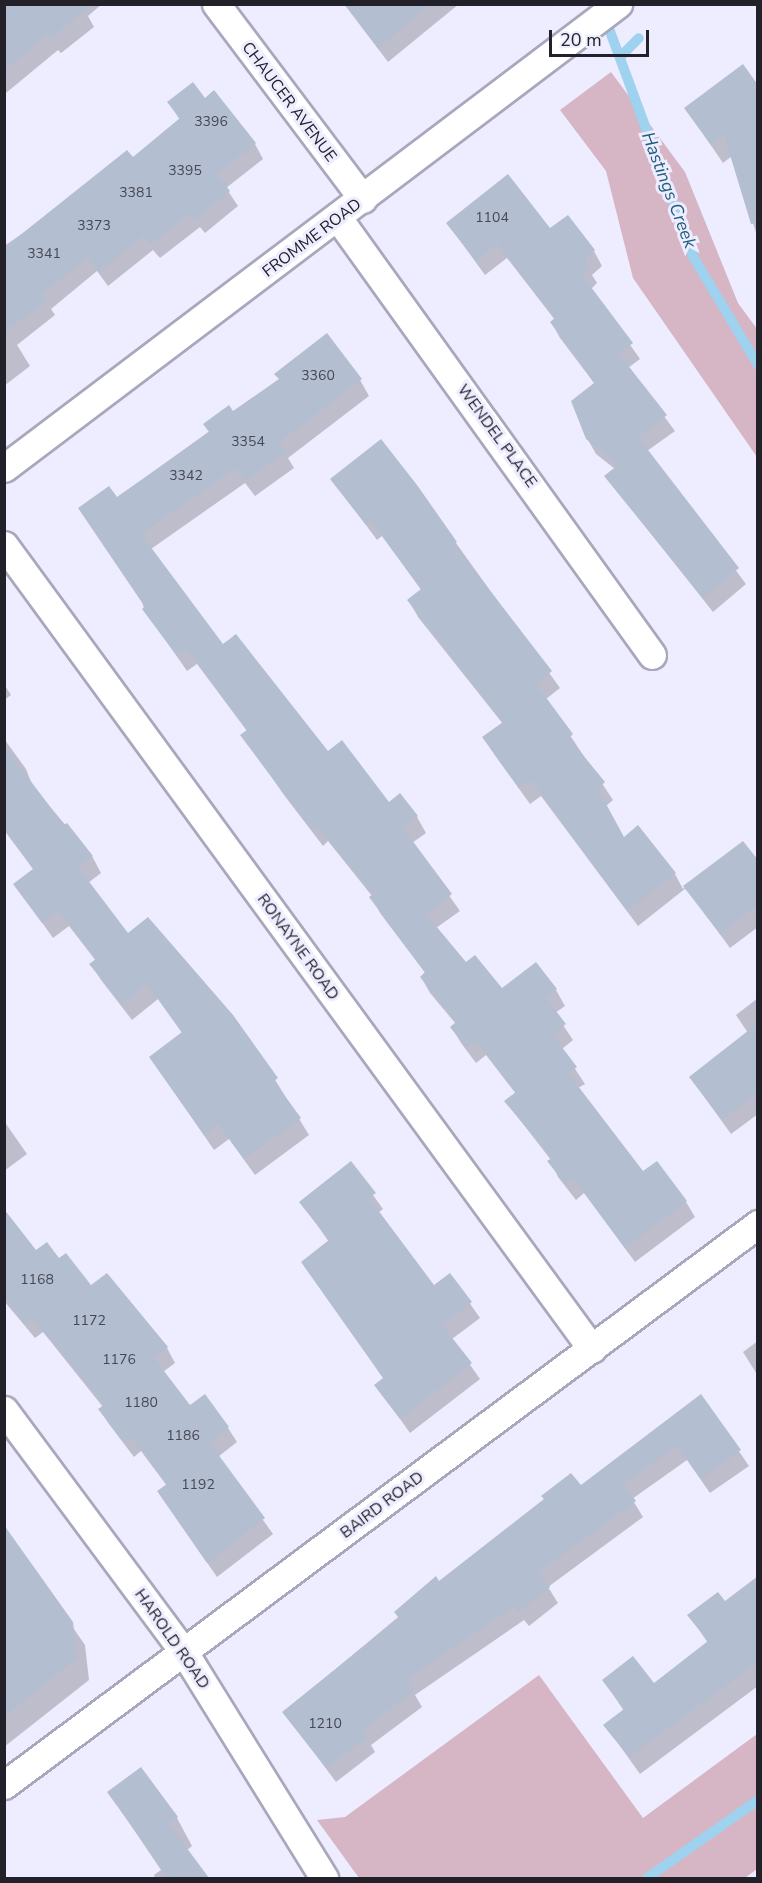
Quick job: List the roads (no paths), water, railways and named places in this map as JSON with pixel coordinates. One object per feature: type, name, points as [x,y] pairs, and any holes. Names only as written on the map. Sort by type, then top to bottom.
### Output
[{"type":"street","name":"CHAUCER AVENUE","points":[[216,4],[363,200]]},
{"type":"street","name":"FROMME ROAD","points":[[4,468],[363,200],[618,4]]},
{"type":"street","name":"WENDEL PLACE","points":[[338,218],[652,656]]},
{"type":"street","name":"RONAYNE ROAD","points":[[4,545],[592,1349]]},
{"type":"street","name":"BAIRD ROAD","points":[[4,1785],[758,1224]]},
{"type":"street","name":"HAROLD ROAD","points":[[4,1410],[184,1653],[324,1878]]},
{"type":"waterway","name":"Hastings Creek","points":[[604,15],[694,258],[758,365]]},
{"type":"waterway","points":[[621,56],[639,38]]},
{"type":"waterway","name":"Hastings Creek","points":[[647,1878],[758,1800]]}]
